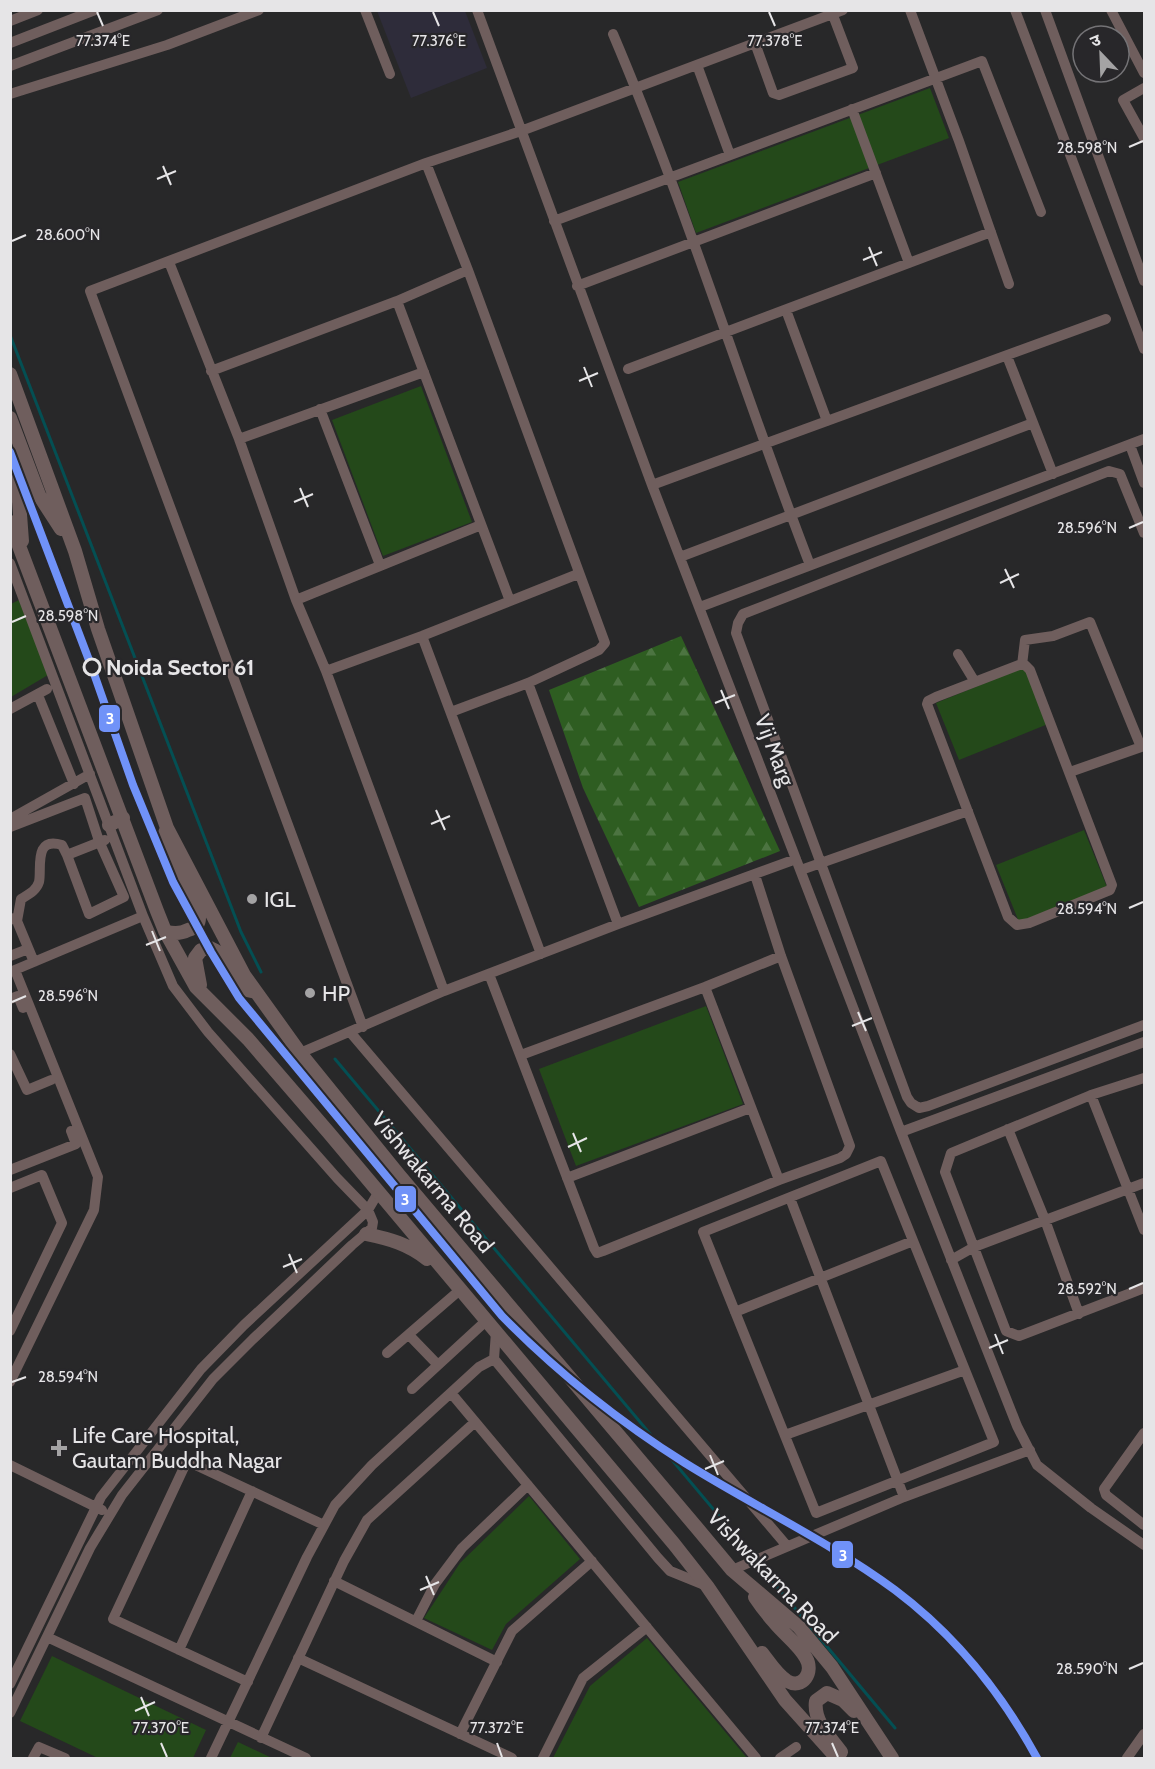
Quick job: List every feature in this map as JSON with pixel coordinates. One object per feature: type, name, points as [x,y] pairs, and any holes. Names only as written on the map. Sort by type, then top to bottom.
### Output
[{"type":"main road","points":[[10,374],[75,551]]},
{"type":"main road","points":[[10,418],[39,495],[75,551]]},
{"type":"main road","points":[[10,479],[19,501],[24,555]]},
{"type":"main road","points":[[10,522],[165,931],[199,989],[248,1039],[487,1320],[707,1586],[785,1700],[837,1758]]},
{"type":"main road","name":"Vishwakarma Road","points":[[75,551],[102,640],[168,828],[244,975],[300,1053],[398,1174],[732,1570],[799,1627],[832,1666],[892,1758]]},
{"type":"main road","points":[[112,831],[123,818]]},
{"type":"main road","points":[[165,931],[171,933],[186,931],[196,926],[199,921],[197,908],[163,847],[162,841],[168,828]]},
{"type":"main road","points":[[199,989],[200,979],[195,958],[201,950],[206,948],[216,951],[242,989],[256,992]]},
{"type":"main road","points":[[366,1234],[412,1247],[450,1277]]},
{"type":"main road","points":[[739,1634],[762,1654],[785,1680],[794,1684],[801,1683],[808,1676],[807,1660],[775,1624],[743,1580]]},
{"type":"main road","points":[[846,1758],[818,1720],[814,1710],[816,1701],[827,1693],[835,1695],[867,1722]]},
{"type":"street","points":[[14,17],[38,10]]},
{"type":"street","points":[[10,43],[95,10]]},
{"type":"street","points":[[10,66],[158,10]]},
{"type":"street","points":[[10,94],[166,45],[259,10]]},
{"type":"street","points":[[378,10],[366,13],[390,74]]},
{"type":"street","name":"Vij Marg","points":[[477,10],[652,485],[901,1132],[1017,1426],[1037,1465],[1091,1508],[1144,1545]]},
{"type":"street","points":[[910,10],[1009,284]]},
{"type":"street","points":[[1015,10],[1144,349]]},
{"type":"street","points":[[1045,10],[1144,281]]},
{"type":"street","points":[[1112,10],[1144,73]]},
{"type":"street","points":[[363,1027],[90,291],[426,163],[521,131],[836,12],[853,68],[779,95],[773,93],[755,43]]},
{"type":"street","points":[[613,34],[636,88],[694,243],[810,566]]},
{"type":"street","points":[[554,221],[982,61],[1041,212]]},
{"type":"street","points":[[697,65],[730,155]]},
{"type":"street","points":[[1144,88],[1123,100],[1144,138]]},
{"type":"street","points":[[852,109],[909,263]]},
{"type":"street","points":[[426,163],[468,270],[605,643],[599,650],[528,683],[451,712]]},
{"type":"street","points":[[577,286],[876,173]]},
{"type":"street","points":[[628,369],[991,232]]},
{"type":"street","points":[[169,262],[238,439],[296,600],[326,671],[444,991]]},
{"type":"street","points":[[211,371],[397,301],[468,270]]},
{"type":"street","points":[[397,301],[510,602]]},
{"type":"street","points":[[786,310],[827,421]]},
{"type":"street","points":[[652,485],[1106,320]]},
{"type":"street","points":[[1007,356],[1053,474]]},
{"type":"street","points":[[238,439],[424,372]]},
{"type":"street","points":[[320,409],[380,566]]},
{"type":"street","points":[[680,557],[1033,423]]},
{"type":"street","points":[[700,607],[1144,439]]},
{"type":"street","points":[[1130,445],[1144,483]]},
{"type":"street","points":[[1144,534],[1120,474],[1109,471],[743,614],[736,633],[911,1103],[919,1108],[1144,1025]]},
{"type":"street","points":[[296,600],[481,525]]},
{"type":"street","points":[[10,563],[14,582],[143,916],[173,986],[216,1040],[368,1210],[373,1222],[372,1228],[366,1234],[269,1323],[213,1379],[122,1495],[90,1548],[10,1713]]},
{"type":"street","points":[[326,671],[423,636],[579,574]]},
{"type":"street","points":[[14,582],[32,576]]},
{"type":"street","points":[[1022,665],[1025,640],[1053,636],[1090,622],[1143,746],[1070,772]]},
{"type":"street","points":[[423,636],[541,954]]},
{"type":"street","points":[[958,654],[975,682]]},
{"type":"street","points":[[1022,665],[1030,670],[1112,885],[1106,892],[1029,923],[1017,925],[1008,917],[927,704],[936,697],[1022,665]]},
{"type":"street","points":[[528,683],[618,924]]},
{"type":"street","points":[[10,709],[42,692],[74,783]]},
{"type":"street","points":[[10,819],[90,774]]},
{"type":"street","points":[[10,827],[85,798],[99,842],[124,897],[88,914],[62,845],[56,843],[45,848],[40,856],[40,880],[35,890],[21,899],[14,919],[34,962]]},
{"type":"street","points":[[801,870],[968,811]]},
{"type":"street","points":[[67,855],[99,842],[112,831]]},
{"type":"street","points":[[300,1053],[444,991],[796,859]]},
{"type":"street","points":[[489,974],[597,1253],[840,1158],[846,1154],[850,1146],[755,875]]},
{"type":"street","points":[[10,894],[21,899]]},
{"type":"street","points":[[10,1382],[94,1210],[98,1177],[13,971],[143,916]]},
{"type":"street","points":[[10,956],[28,949]]},
{"type":"street","points":[[521,1055],[782,956]]},
{"type":"street","points":[[705,987],[779,1180]]},
{"type":"street","points":[[10,999],[18,996],[76,1144],[10,1170]]},
{"type":"street","points":[[350,1032],[787,1546]]},
{"type":"street","points":[[901,1132],[1144,1042]]},
{"type":"street","points":[[10,1054],[27,1090],[51,1080]]},
{"type":"street","points":[[1144,1078],[1091,1095],[951,1153],[945,1172],[1006,1331],[1018,1336],[1144,1288]]},
{"type":"street","points":[[1091,1095],[1144,1230]]},
{"type":"street","points":[[567,1178],[750,1108]]},
{"type":"street","points":[[1008,1129],[1045,1220],[1079,1314]]},
{"type":"street","points":[[881,1161],[914,1241],[994,1442],[816,1513],[703,1232],[881,1161]]},
{"type":"street","points":[[10,1188],[42,1175],[62,1223],[10,1331]]},
{"type":"street","points":[[951,1260],[974,1247],[1144,1183]]},
{"type":"street","points":[[10,1684],[101,1497],[201,1369],[244,1325],[368,1210],[378,1193]]},
{"type":"street","points":[[790,1198],[904,1497]]},
{"type":"street","points":[[735,1312],[914,1241]]},
{"type":"street","points":[[387,1353],[461,1289]]},
{"type":"street","points":[[412,1389],[487,1320]]},
{"type":"street","points":[[496,1332],[494,1359],[658,1558],[670,1571],[707,1586]]},
{"type":"street","points":[[409,1335],[438,1365]]},
{"type":"street","points":[[211,1758],[335,1505],[372,1465],[450,1393],[479,1367],[494,1359]]},
{"type":"street","points":[[784,1435],[965,1370]]},
{"type":"street","points":[[450,1393],[756,1758]]},
{"type":"street","points":[[261,1738],[334,1581],[367,1520],[475,1422]]},
{"type":"street","points":[[1144,1433],[1104,1489],[1106,1495],[1144,1525]]},
{"type":"street","points":[[732,1570],[904,1497],[1030,1450]]},
{"type":"street","points":[[248,1682],[113,1619],[187,1461],[324,1525]]},
{"type":"street","points":[[10,1465],[110,1514]]},
{"type":"street","points":[[416,1622],[435,1584],[462,1548],[528,1485]]},
{"type":"street","points":[[179,1650],[252,1491]]},
{"type":"street","points":[[460,1734],[512,1631],[591,1561]]},
{"type":"street","points":[[334,1581],[497,1662]]},
{"type":"street","points":[[543,1758],[584,1678],[647,1627]]},
{"type":"street","points":[[47,1637],[306,1758]]},
{"type":"street","points":[[298,1658],[512,1758]]},
{"type":"street","points":[[1127,1758],[1144,1734]]},
{"type":"street","points":[[33,1758],[39,1747],[65,1758]]},
{"type":"street","points":[[780,1758],[796,1747]]},
{"type":"shaded area","points":[[377,11],[465,11],[487,68],[411,98]]},
{"type":"green space","points":[[930,88],[949,138],[696,233],[678,182]]},
{"type":"green space","points":[[421,386],[472,522],[383,556],[332,420]]},
{"type":"green space","points":[[19,600],[48,675],[11,697],[11,604]]},
{"type":"green space","points":[[681,636],[780,851],[639,907],[583,788],[549,690]]},
{"type":"green space","points":[[1025,667],[1048,724],[959,760],[936,703]]},
{"type":"green space","points":[[1084,830],[1107,887],[1019,922],[996,865]]},
{"type":"green space","points":[[706,1006],[743,1104],[576,1166],[539,1069]]},
{"type":"green space","points":[[529,1496],[580,1559],[506,1624],[492,1650],[424,1618],[460,1563]]},
{"type":"green space","points":[[647,1638],[747,1758],[553,1758],[590,1686]]},
{"type":"green space","points":[[52,1656],[206,1730],[193,1758],[98,1758],[20,1721]]},
{"type":"green space","points":[[238,1742],[272,1758],[230,1758]]},
{"type":"waterway","points":[[10,335],[241,932],[261,972]]},
{"type":"waterway","points":[[335,1059],[746,1548]]},
{"type":"waterway","points":[[763,1570],[895,1728]]},
{"type":"transit line","name":"3","points":[[10,452],[92,668],[133,785],[173,882],[239,998],[502,1316],[523,1337],[589,1395],[660,1447],[844,1556],[917,1607],[975,1666],[1008,1710],[1037,1758]]},
{"type":"place","name":"Noida Sector 61","points":[[92,667]]},
{"type":"place","name":"IGL","points":[[252,899]]},
{"type":"place","name":"HP","points":[[310,993]]},
{"type":"place","name":"Life Care Hospital, Gautam Buddha Nagar","points":[[59,1448]]}]
